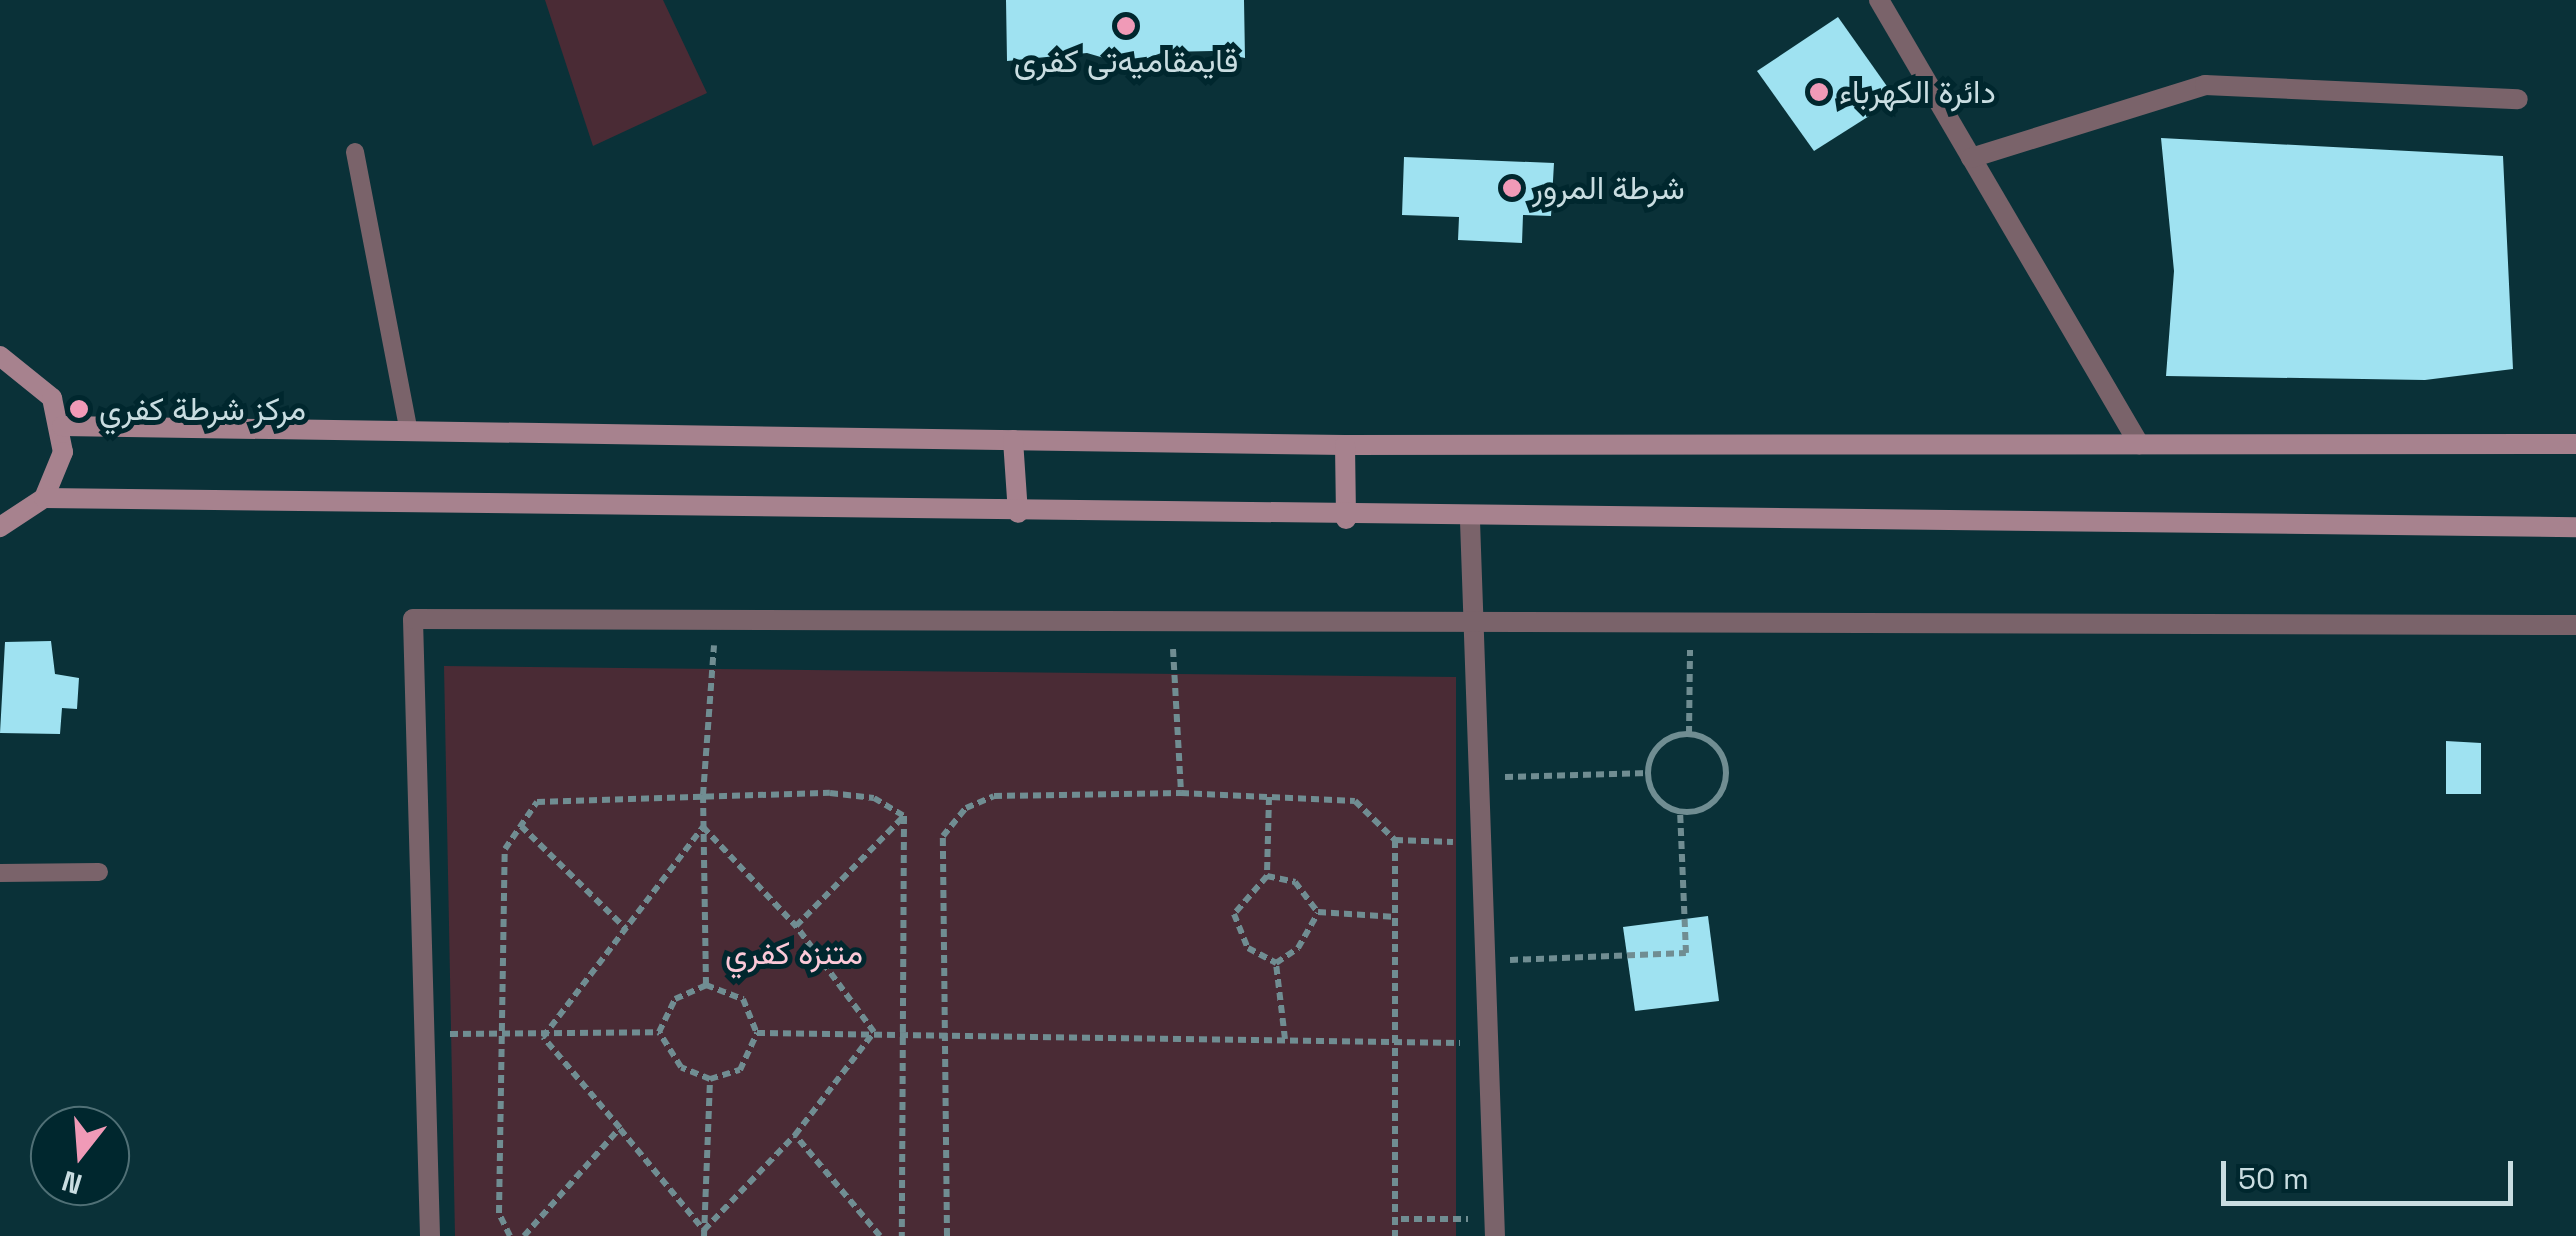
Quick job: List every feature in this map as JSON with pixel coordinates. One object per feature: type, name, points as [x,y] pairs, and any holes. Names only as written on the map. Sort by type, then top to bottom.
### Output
[{"type":"main road","points":[[0,356],[32,373],[62,426],[57,476],[44,498],[0,528]]},
{"type":"main road","points":[[62,426],[1345,445],[2576,444]]},
{"type":"main road","points":[[1013,440],[1018,513]]},
{"type":"main road","points":[[1345,445],[1346,519]]},
{"type":"main road","points":[[44,498],[1470,521],[2576,527]]},
{"type":"street","points":[[1879,0],[2139,444]]},
{"type":"street","points":[[1971,158],[2205,85],[2518,99]]},
{"type":"street","points":[[1470,521],[1487,843],[1487,1044],[1494,1227]]},
{"type":"street","points":[[430,1236],[413,620],[2576,626]]},
{"type":"lane","points":[[355,152],[409,432]]},
{"type":"lane","points":[[0,873],[99,872]]},
{"type":"path","points":[[706,985],[703,795],[716,621]]},
{"type":"path","points":[[1171,622],[1181,793]]},
{"type":"path","points":[[1688,734],[1690,624]]},
{"type":"path","points":[[1688,734],[1716,747],[1726,772],[1710,804],[1680,810],[1654,793],[1649,773],[1659,746],[1688,734]]},
{"type":"path","points":[[1484,778],[1649,773]]},
{"type":"path","points":[[947,1236],[943,836],[966,808],[994,796],[1181,793],[1355,801],[1394,840],[1487,843]]},
{"type":"path","points":[[510,1236],[498,1213],[508,1035],[505,849],[537,802],[703,795],[860,796],[904,816]]},
{"type":"path","points":[[1269,797],[1266,876],[1234,914],[1248,948],[1276,962]]},
{"type":"path","points":[[1487,961],[1686,952],[1680,810]]},
{"type":"path","points":[[796,926],[904,816]]},
{"type":"path","points":[[902,1236],[908,1031],[904,816]]},
{"type":"path","points":[[521,826],[626,929]]},
{"type":"path","points":[[703,826],[796,926],[874,1032]]},
{"type":"path","points":[[543,1037],[703,826]]},
{"type":"path","points":[[1394,840],[1401,1218],[1394,1236]]},
{"type":"path","points":[[1266,876],[1295,882],[1318,912],[1396,917]]},
{"type":"path","points":[[1276,962],[1298,948],[1318,912]]},
{"type":"path","points":[[1276,962],[1285,1039]]},
{"type":"path","points":[[706,985],[743,999],[757,1033],[740,1070],[710,1079],[681,1066],[659,1032],[674,999],[706,985]]},
{"type":"path","points":[[757,1033],[942,1031],[1487,1044]]},
{"type":"path","points":[[424,1034],[543,1037],[659,1032]]},
{"type":"path","points":[[704,1233],[795,1135],[874,1032]]},
{"type":"path","points":[[543,1037],[704,1233]]},
{"type":"path","points":[[704,1233],[710,1079]]},
{"type":"path","points":[[524,1236],[620,1128]]},
{"type":"path","points":[[795,1135],[880,1236]]},
{"type":"path","points":[[1401,1218],[1494,1227]]},
{"type":"green space","points":[[545,0],[663,0],[707,93],[593,146]]},
{"type":"green space","name":"متنزه كفري","points":[[444,666],[1456,677],[1456,1236],[455,1236]]},
{"type":"building","name":"قایمقامیەتی کفری","points":[[1006,0],[1244,0],[1245,58],[1212,51],[1164,52],[1128,65],[1087,53],[1007,61]]},
{"type":"building","points":[[1838,17],[1896,99],[1814,151],[1757,71]]},
{"type":"building","points":[[2161,138],[2503,156],[2513,369],[2425,380],[2166,376],[2174,271]]},
{"type":"building","points":[[1404,157],[1554,163],[1551,216],[1523,215],[1522,243],[1458,240],[1459,217],[1402,215]]},
{"type":"building","points":[[51,641],[55,674],[79,678],[77,709],[62,708],[60,734],[0,733],[5,642]]},
{"type":"building","points":[[2446,741],[2481,743],[2481,794],[2446,794]]},
{"type":"building","points":[[1708,916],[1719,1001],[1635,1011],[1623,927]]},
{"type":"place","name":"قایمقامیەتی کفری","points":[[1126,26]]},
{"type":"place","name":"دائرة الكهرباء","points":[[1819,92]]},
{"type":"place","name":"شرطة المرور","points":[[1512,188]]},
{"type":"place","name":"مركز شرطة كفري","points":[[79,409]]}]
